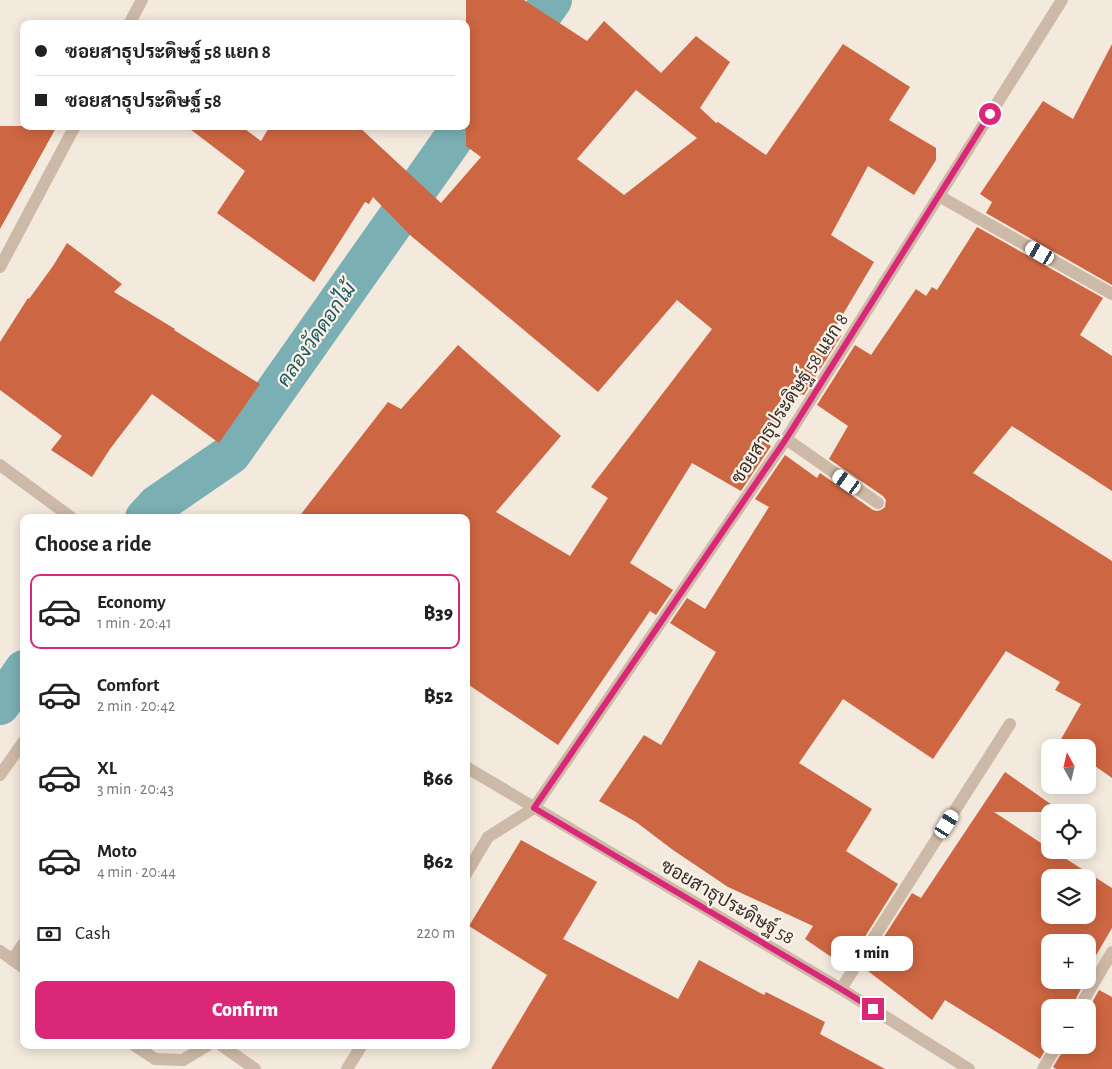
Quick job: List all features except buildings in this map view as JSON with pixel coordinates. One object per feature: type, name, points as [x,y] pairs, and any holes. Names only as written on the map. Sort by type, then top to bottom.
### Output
[{"type":"street","points":[[131,20],[142,0]]},
{"type":"street","name":"ซอยสาธุประดิษฐ์ 58 แยก 8","points":[[534,808],[786,439],[1062,0]]},
{"type":"street","points":[[0,267],[73,130]]},
{"type":"street","points":[[939,196],[1112,294]]},
{"type":"street","points":[[786,439],[878,503]]},
{"type":"street","points":[[0,465],[67,514]]},
{"type":"street","points":[[841,989],[1010,724]]},
{"type":"street","points":[[0,775],[20,748]]},
{"type":"street","name":"ซอยสาธุประดิษฐ์ 58","points":[[470,769],[841,989],[969,1069]]},
{"type":"street","points":[[470,867],[488,837],[534,808]]},
{"type":"street","points":[[12,960],[20,949]]},
{"type":"street","points":[[0,951],[20,965]]},
{"type":"street","points":[[1084,999],[1112,952]]},
{"type":"street","points":[[140,1049],[155,1059],[182,1060],[201,1049]]},
{"type":"street","points":[[227,1049],[255,1069]]},
{"type":"street","points":[[347,1069],[360,1049]]},
{"type":"street","points":[[1043,1069],[1052,1054]]},
{"type":"waterway","name":"คลองวัดดอกไม้","points":[[511,58],[552,0]]},
{"type":"waterway","name":"คลองวัดดอกไม้","points":[[149,514],[157,505],[231,454],[459,130]]},
{"type":"waterway","name":"คลองวัดดอกไม้","points":[[0,705],[20,676]]},
{"type":"route","points":[[873,1009],[534,808],[786,439],[990,114]]}]
